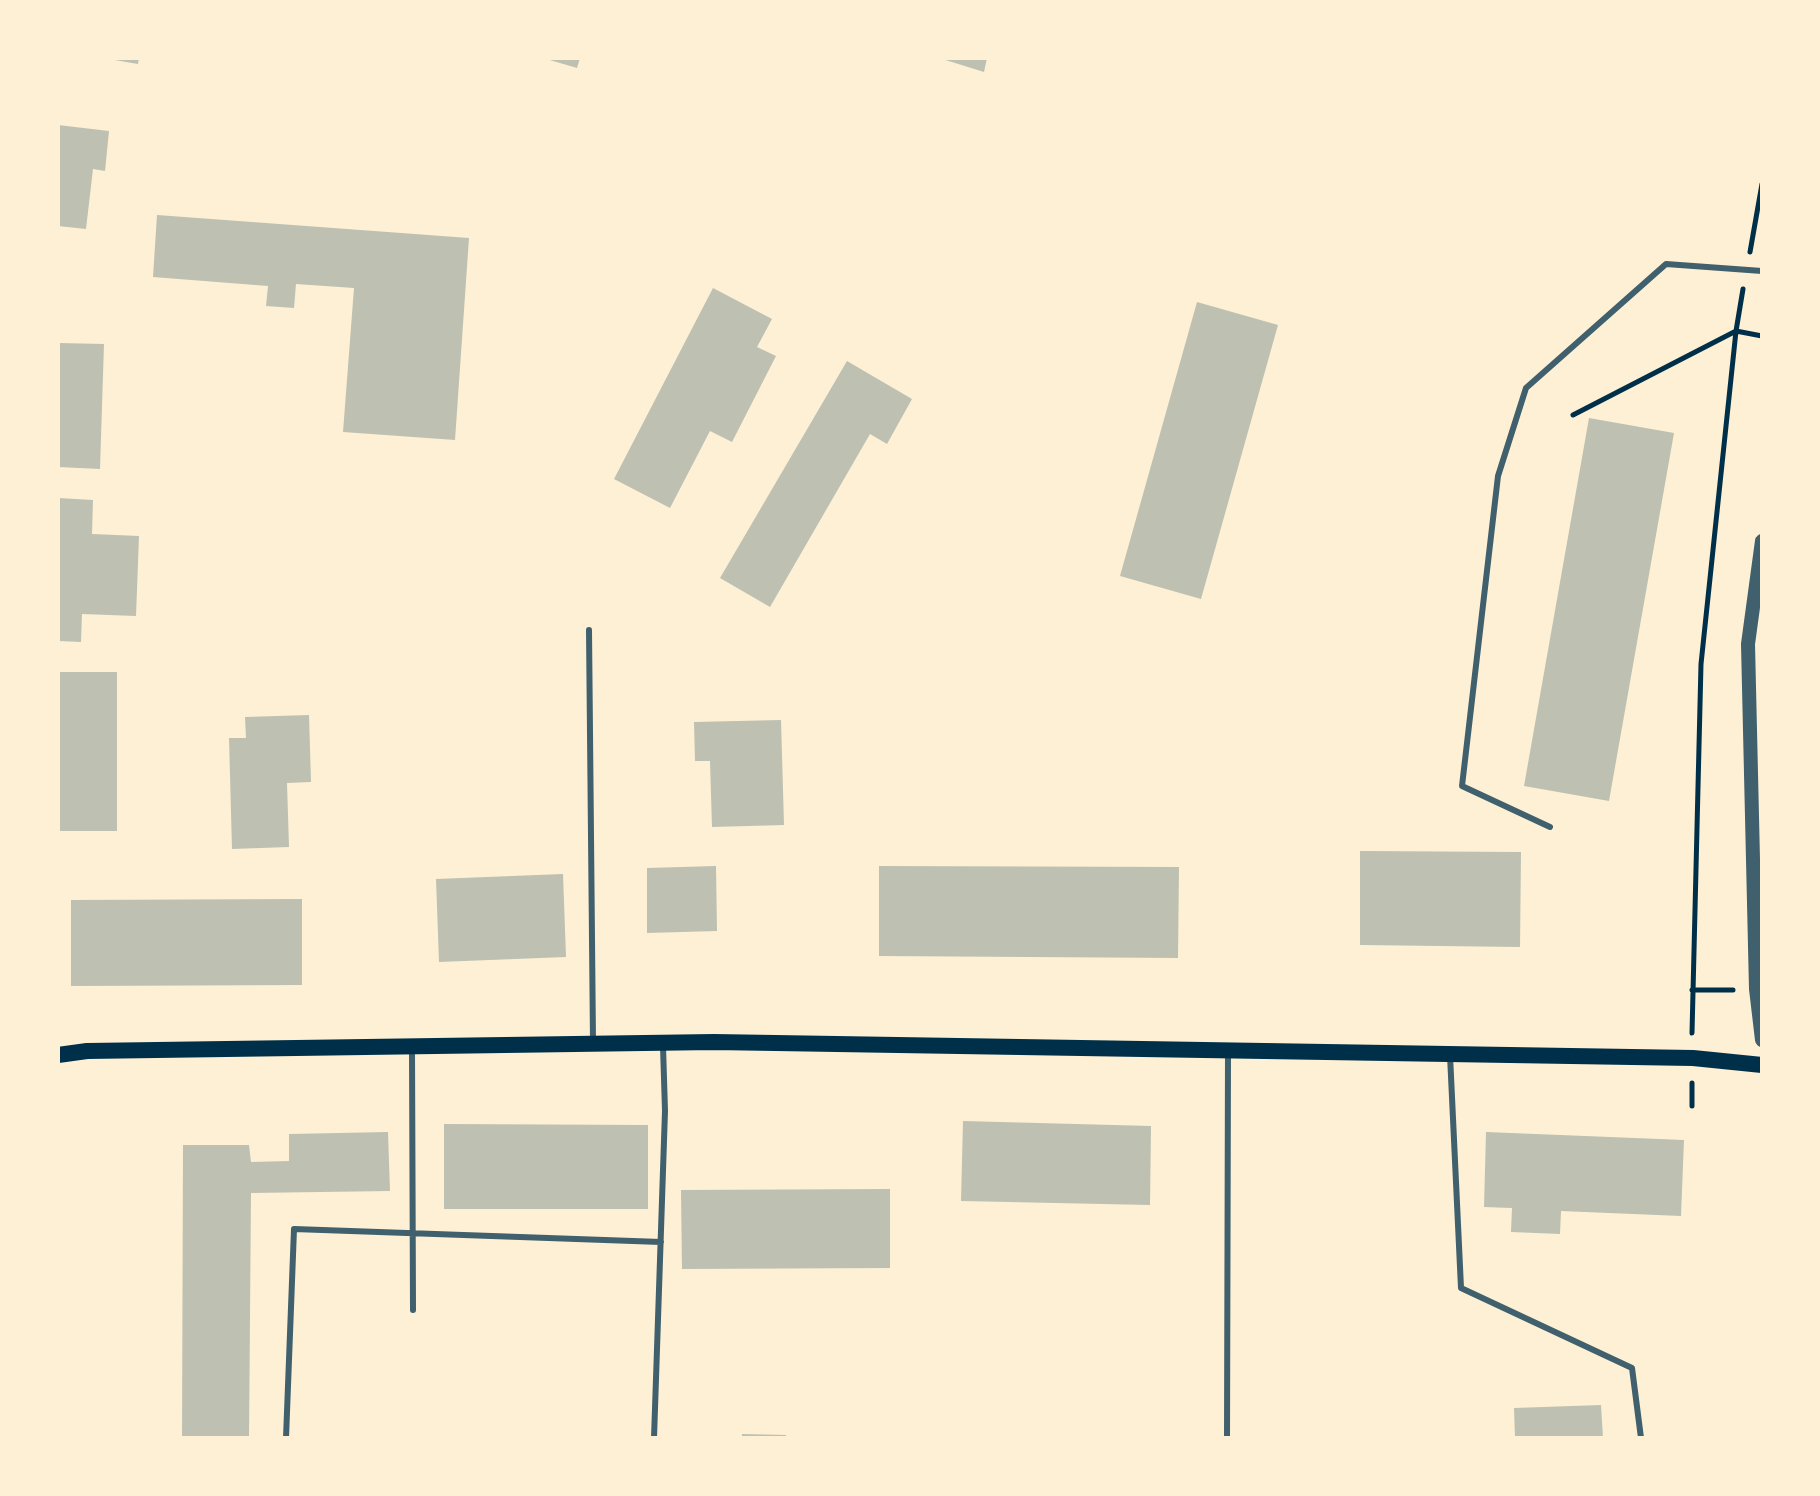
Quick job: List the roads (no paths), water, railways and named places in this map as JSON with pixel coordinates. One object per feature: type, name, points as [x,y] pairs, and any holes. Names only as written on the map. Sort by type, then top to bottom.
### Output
[{"type":"main road","points":[[58,1055],[103,1051],[663,1042],[1693,1058],[1762,1065]]},
{"type":"street","points":[[1762,541],[1748,644],[1756,989],[1762,1040]]},
{"type":"lane","points":[[1550,827],[1462,786],[1498,476],[1526,388],[1666,264],[1762,271]]},
{"type":"lane","points":[[589,630],[593,1043]]},
{"type":"lane","points":[[654,1438],[665,1111],[663,1042]]},
{"type":"lane","points":[[412,1046],[413,1310]]},
{"type":"lane","points":[[1227,1438],[1228,1052]]},
{"type":"lane","points":[[1450,1055],[1461,1288],[1632,1368],[1641,1438]]},
{"type":"lane","points":[[286,1438],[294,1229],[661,1242]]}]
